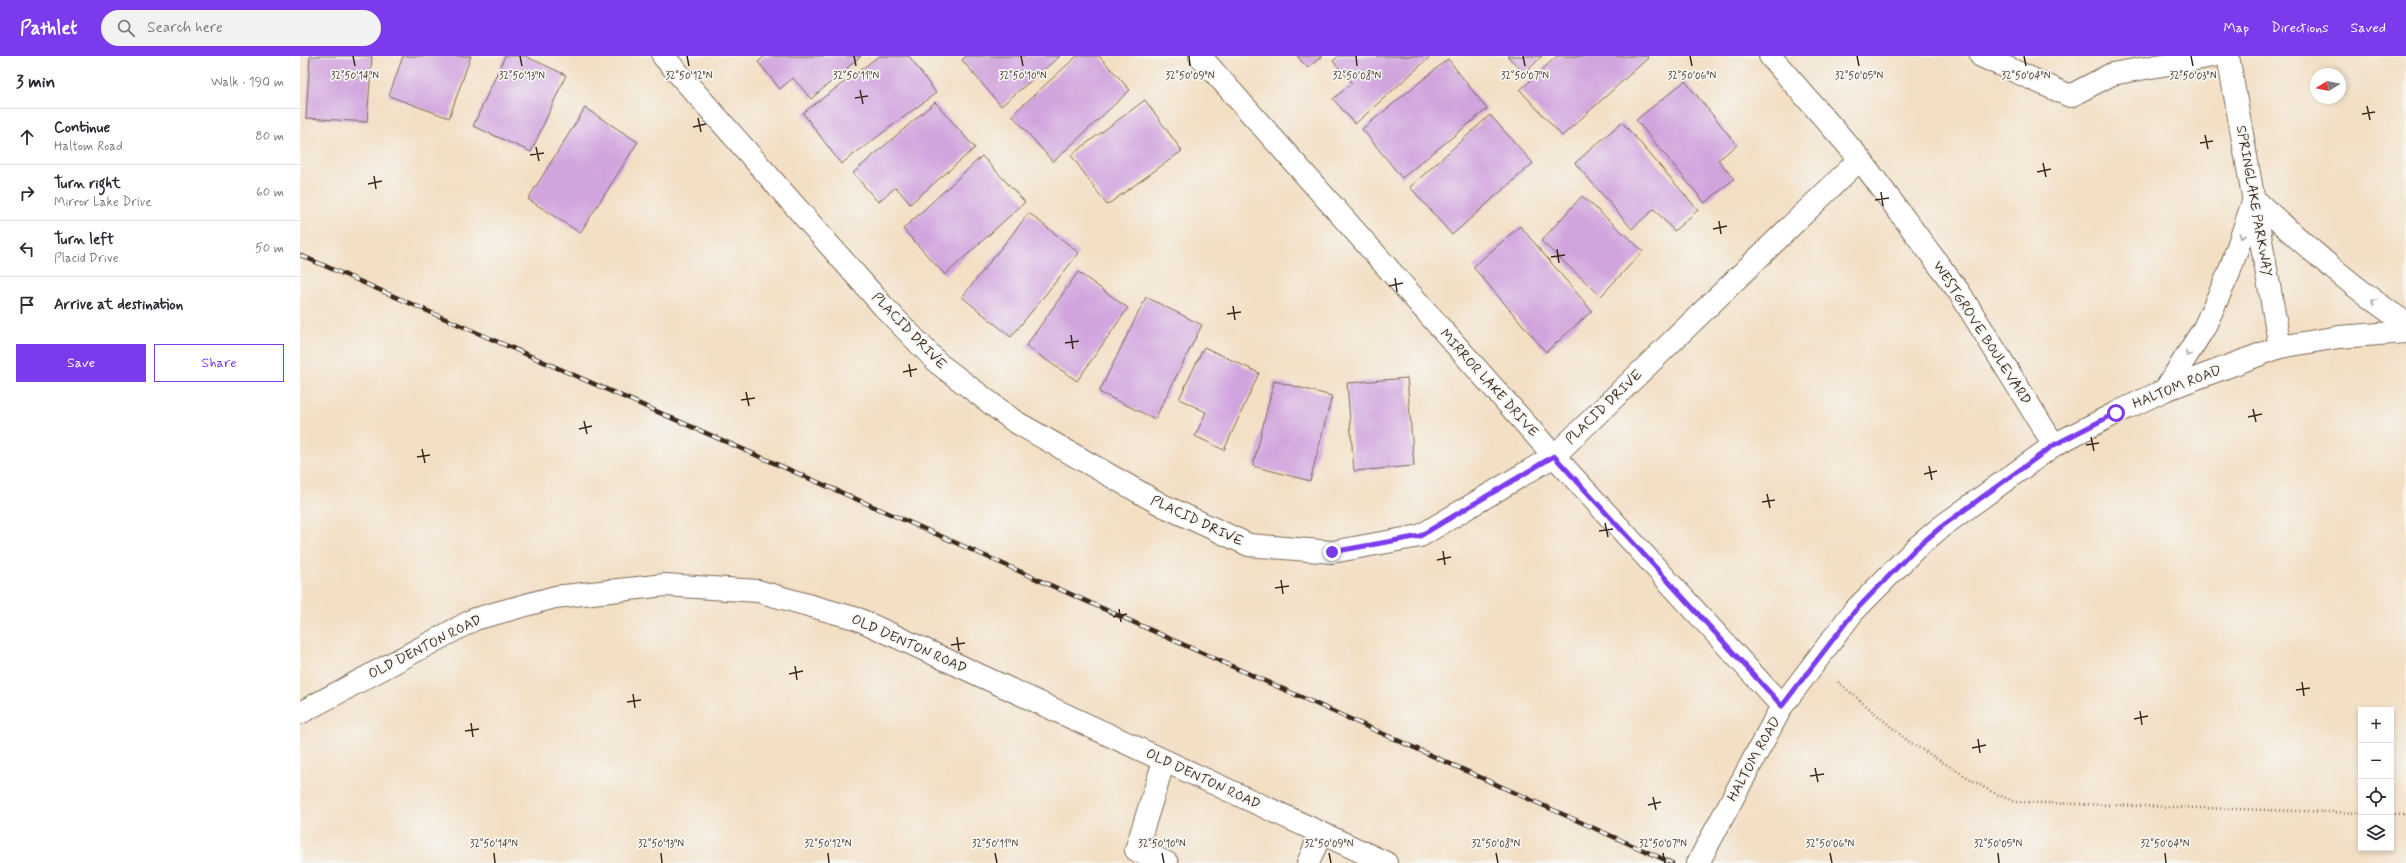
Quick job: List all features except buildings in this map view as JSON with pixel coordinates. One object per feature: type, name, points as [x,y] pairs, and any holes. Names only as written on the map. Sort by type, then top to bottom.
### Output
[{"type":"street","name":"PLACID DRIVE","points":[[663,56],[883,306],[939,364],[1014,421],[1162,506],[1249,545],[1332,552],[1420,536],[1554,456],[1860,159]]},
{"type":"street","name":"MIRROR LAKE DRIVE","points":[[1200,56],[1554,456],[1782,706]]},
{"type":"street","name":"WESTGROVE BOULEVARD","points":[[1770,56],[1860,159],[1959,292],[2054,445]]},
{"type":"street","points":[[1981,56],[2070,96],[2112,74],[2213,56]]},
{"type":"street","name":"SPRINGLAKE PARKWAY","points":[[2228,56],[2280,347]]},
{"type":"street","points":[[2165,390],[2204,328],[2229,273],[2254,199],[2328,265],[2371,300],[2406,324]]},
{"type":"street","name":"HALTOM ROAD","points":[[1698,863],[1782,706],[1854,612],[1915,549],[1941,527],[2054,445],[2165,390],[2280,347],[2339,336],[2406,332]]},
{"type":"street","name":"OLD DENTON ROAD","points":[[300,712],[475,619],[556,597],[673,586],[758,591],[858,620],[1386,863]]},
{"type":"street","points":[[1164,761],[1136,850],[1167,863]]},
{"type":"street","points":[[1308,863],[1321,833]]},
{"type":"path","points":[[1815,662],[1908,741],[1990,791],[2015,802],[2358,813]]},
{"type":"path","points":[[2394,814],[2406,814]]},
{"type":"railway","points":[[300,255],[945,538],[1672,863]]},
{"type":"route","points":[[1332,552],[1420,536],[1554,456],[1782,706],[1854,612],[1915,549],[1941,527],[2054,445],[2116,413]]}]
